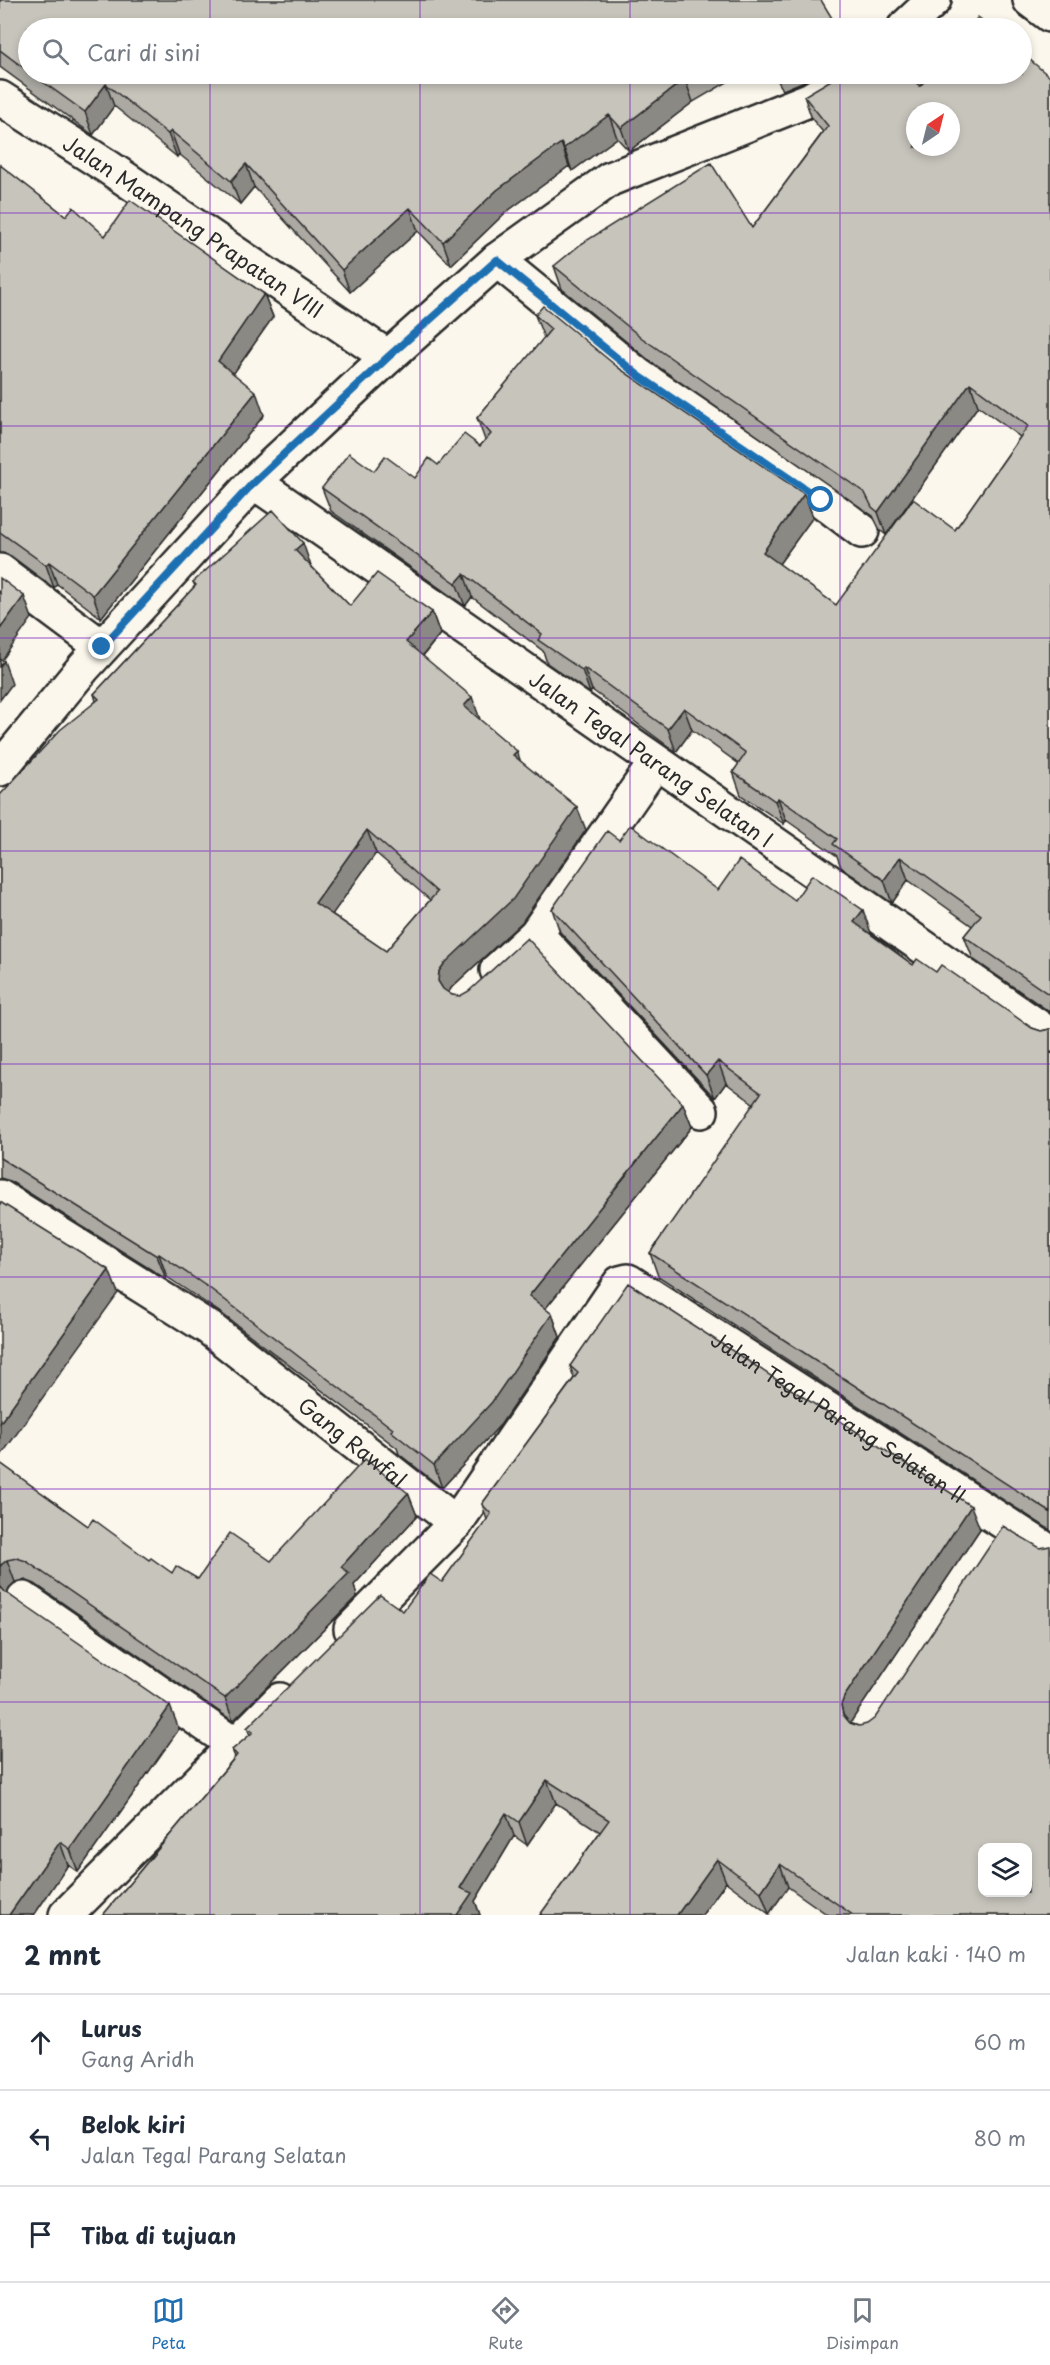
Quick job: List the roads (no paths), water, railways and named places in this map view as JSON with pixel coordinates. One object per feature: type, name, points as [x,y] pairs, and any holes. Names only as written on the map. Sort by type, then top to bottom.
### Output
[{"type":"street","points":[[915,18],[934,0]]},
{"type":"street","points":[[1030,0],[1050,15]]},
{"type":"street","points":[[0,769],[102,647],[254,482],[388,357],[497,260],[610,179],[811,99],[835,84]]},
{"type":"street","name":"Jalan Mampang Prapatan VIII","points":[[0,98],[108,167],[388,357]]},
{"type":"street","points":[[497,260],[639,376],[821,500],[861,531]]},
{"type":"street","name":"Jalan Tegal Parang Selatan I","points":[[254,482],[1050,1035]]},
{"type":"street","points":[[0,571],[102,647]]},
{"type":"street","points":[[473,992],[536,934],[656,762]]},
{"type":"street","points":[[536,934],[701,1111]]},
{"type":"street","name":"Gang Rawfal","points":[[0,1197],[209,1328],[456,1523]]},
{"type":"street","name":"Jalan Tegal Parang Selatan II","points":[[456,1523],[620,1283],[628,1281],[1050,1552]]},
{"type":"street","points":[[333,1646],[456,1523]]},
{"type":"street","points":[[986,1553],[1006,1523]]},
{"type":"street","points":[[24,1599],[235,1745]]},
{"type":"street","points":[[66,1915],[301,1679]]}]
